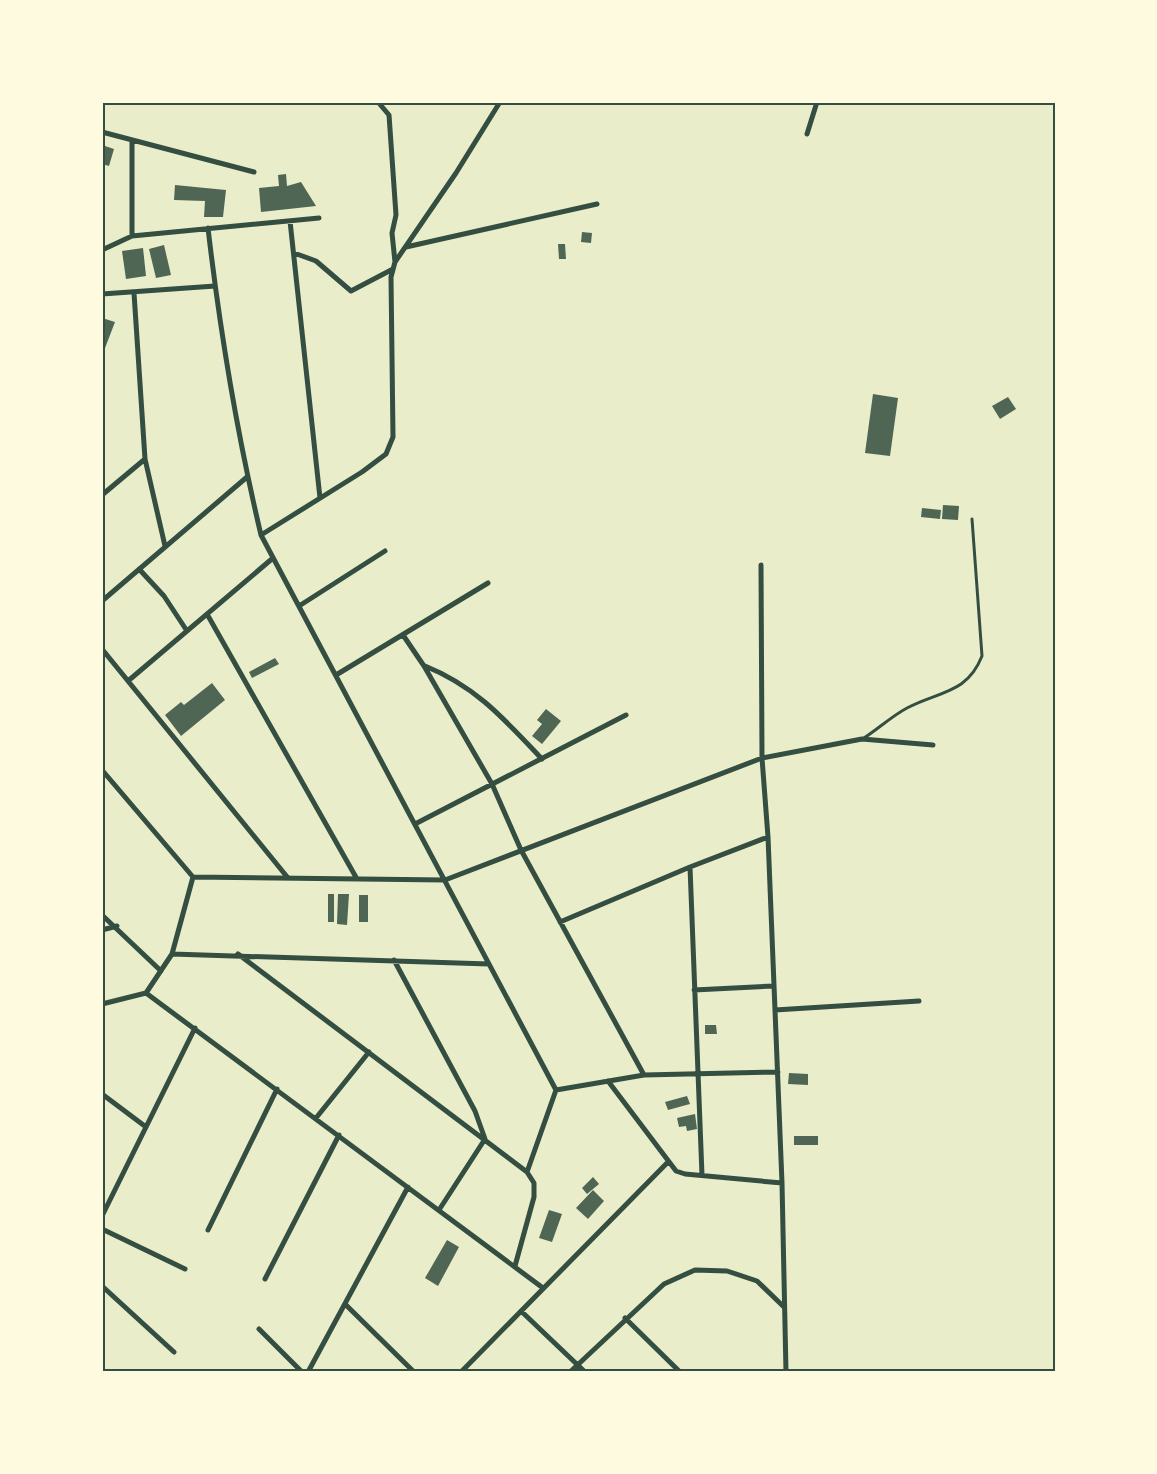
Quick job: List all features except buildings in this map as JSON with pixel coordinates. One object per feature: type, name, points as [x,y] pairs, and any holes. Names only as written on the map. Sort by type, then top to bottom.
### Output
[{"type":"street","points":[[261,535],[386,454],[393,437],[393,270],[395,262],[392,233],[395,206],[389,115],[378,102]]},
{"type":"street","points":[[395,262],[456,173],[500,102]]},
{"type":"street","points":[[807,134],[817,102]]},
{"type":"street","points":[[102,132],[254,172]]},
{"type":"street","points":[[132,140],[132,236]]},
{"type":"street","points":[[406,247],[597,204]]},
{"type":"street","points":[[102,250],[132,236],[320,218]]},
{"type":"street","points":[[290,220],[320,498]]},
{"type":"street","points":[[208,228],[215,285],[247,477],[261,535],[556,1090],[527,1172]]},
{"type":"street","points":[[294,253],[316,261],[351,291],[393,270]]},
{"type":"street","points":[[102,294],[215,285]]},
{"type":"street","points":[[134,293],[145,459],[165,546]]},
{"type":"street","points":[[102,495],[145,459]]},
{"type":"street","points":[[102,602],[247,477]]},
{"type":"street","points":[[299,606],[386,552]]},
{"type":"street","points":[[128,681],[273,558]]},
{"type":"street","points":[[761,565],[762,758],[768,837],[778,1072],[786,1372]]},
{"type":"street","points":[[139,569],[164,596],[187,631]]},
{"type":"street","points":[[336,675],[488,583]]},
{"type":"street","points":[[207,614],[357,879]]},
{"type":"street","points":[[403,635],[424,666],[492,784],[521,850],[644,1075]]},
{"type":"street","points":[[102,649],[288,878]]},
{"type":"street","points":[[424,666],[454,678],[488,702],[542,759]]},
{"type":"street","points":[[415,824],[626,715]]},
{"type":"street","points":[[102,770],[193,877],[445,880],[762,758],[862,740],[933,745]]},
{"type":"street","points":[[560,922],[768,837]]},
{"type":"street","points":[[690,867],[702,1175]]},
{"type":"street","points":[[102,1004],[146,993],[172,954],[193,877]]},
{"type":"street","points":[[102,915],[117,926],[161,971]]},
{"type":"street","points":[[102,930],[117,926]]},
{"type":"street","points":[[172,954],[238,954],[489,964]]},
{"type":"street","points":[[238,954],[527,1172],[534,1183],[534,1197],[515,1266]]},
{"type":"street","points":[[394,960],[475,1111],[485,1139]]},
{"type":"street","points":[[694,990],[774,986]]},
{"type":"street","points":[[146,993],[543,1288]]},
{"type":"street","points":[[775,1010],[919,1001]]},
{"type":"street","points":[[102,1216],[195,1028]]},
{"type":"street","points":[[316,1118],[369,1052]]},
{"type":"street","points":[[556,1090],[644,1075],[778,1072]]},
{"type":"street","points":[[608,1081],[676,1171],[782,1183]]},
{"type":"street","points":[[208,1230],[277,1089]]},
{"type":"street","points":[[102,1094],[146,1127]]},
{"type":"street","points":[[265,1279],[339,1135]]},
{"type":"street","points":[[439,1210],[485,1139]]},
{"type":"street","points":[[461,1372],[668,1162]]},
{"type":"street","points":[[308,1372],[408,1187]]},
{"type":"street","points":[[102,1229],[185,1269]]},
{"type":"street","points":[[570,1372],[625,1318],[664,1284],[695,1270],[727,1271],[757,1281],[784,1307]]},
{"type":"street","points":[[102,1286],[174,1352]]},
{"type":"street","points":[[345,1304],[414,1372]]},
{"type":"street","points":[[521,1311],[585,1372]]},
{"type":"street","points":[[625,1318],[680,1372]]},
{"type":"street","points":[[259,1329],[302,1372]]},
{"type":"lane","points":[[862,740],[907,708],[962,686],[976,672],[982,656],[972,519]]}]
